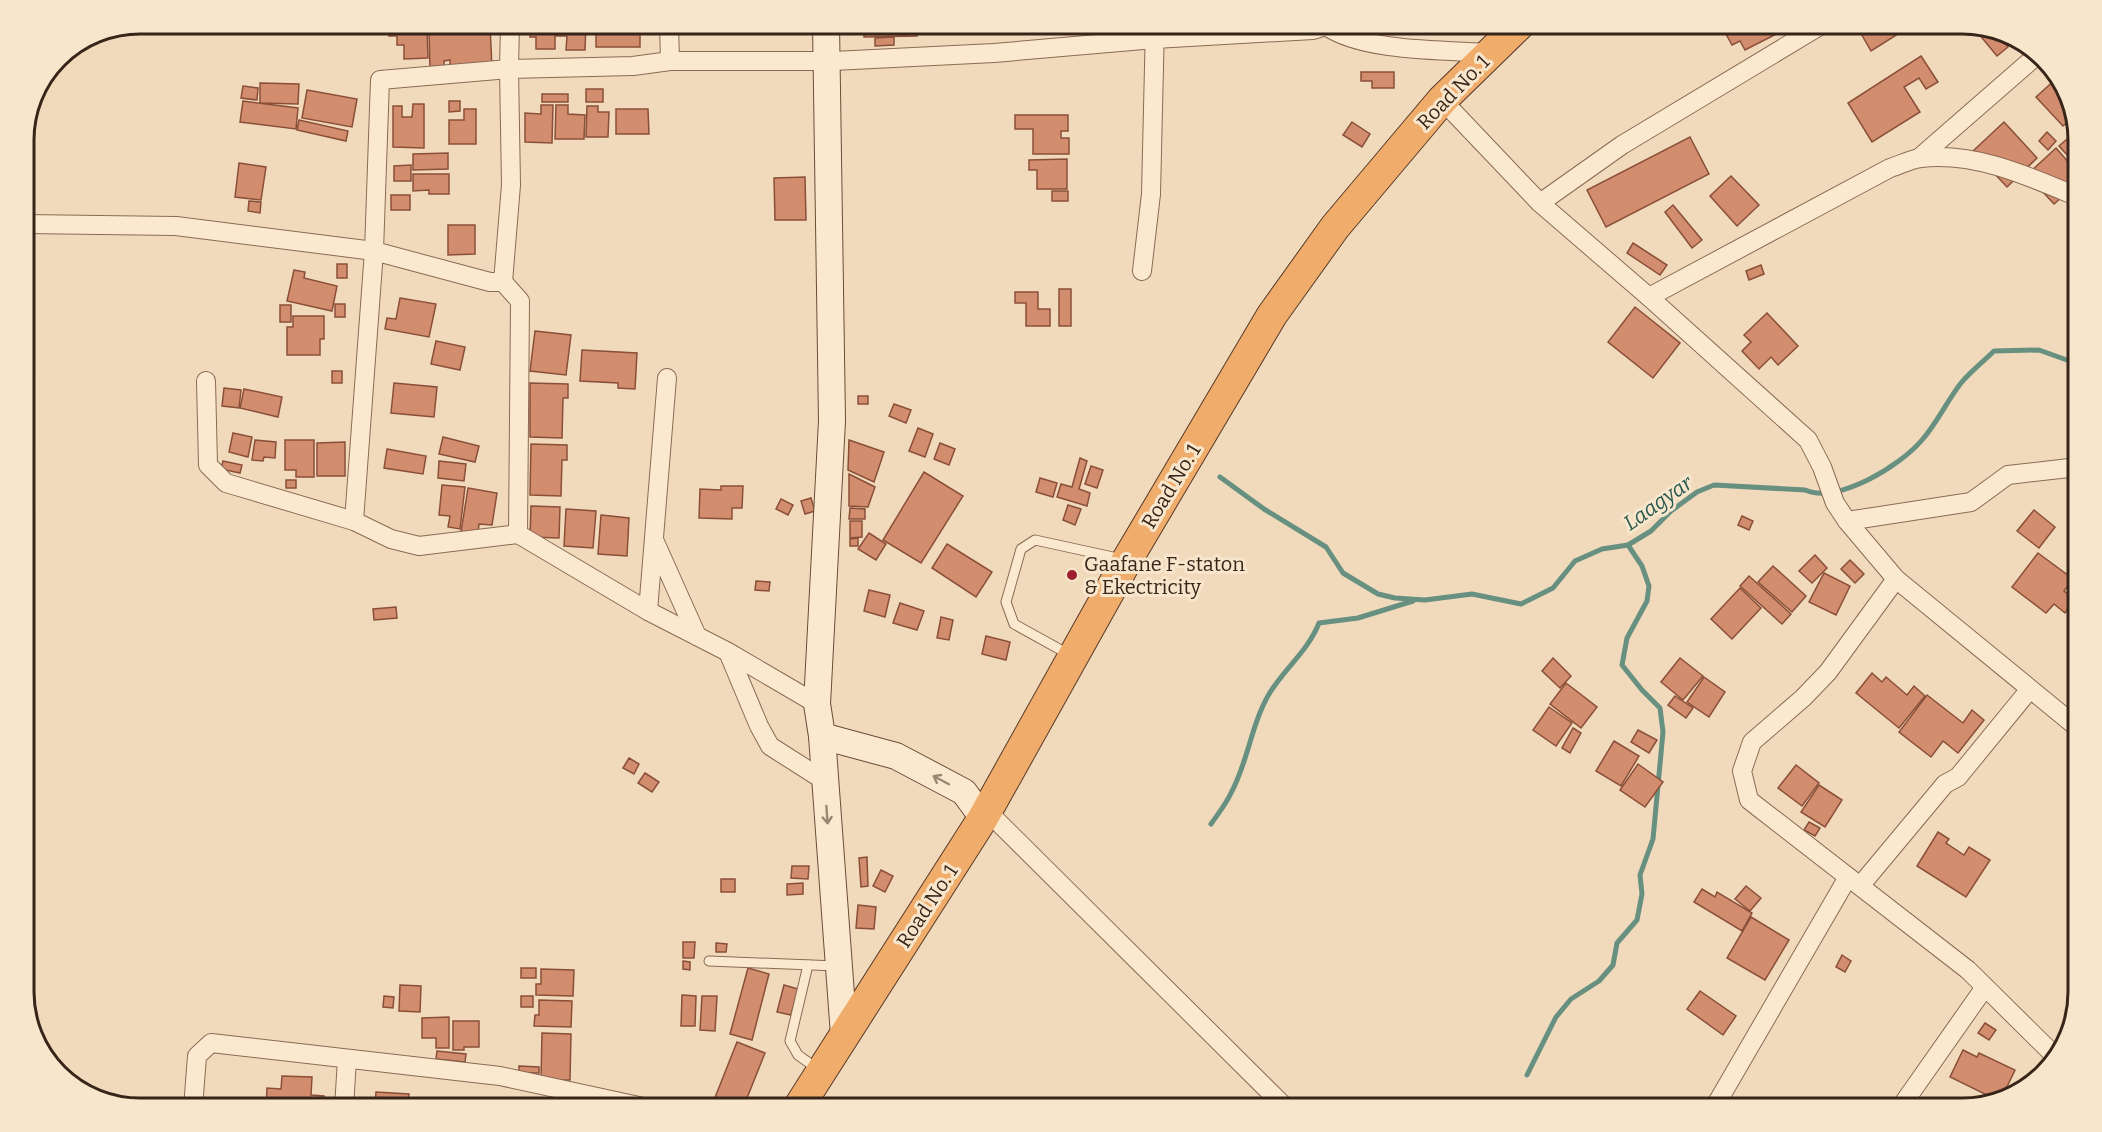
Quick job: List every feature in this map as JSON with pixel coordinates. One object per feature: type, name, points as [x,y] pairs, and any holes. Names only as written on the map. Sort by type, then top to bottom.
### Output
[{"type":"highway","name":"Road No. 1","points":[[804,1098],[984,814],[1127,560],[1272,315],[1335,227],[1442,100],[1510,34]]},
{"type":"main road","points":[[826,34],[832,422],[817,704],[822,736],[844,1035]]},
{"type":"main road","points":[[822,736],[896,756],[964,792],[984,814]]},
{"type":"street","points":[[510,34],[511,185],[503,282],[520,301],[518,534]]},
{"type":"street","points":[[669,34],[670,61]]},
{"type":"street","points":[[354,521],[374,251],[380,80],[509,69],[633,66],[670,61],[826,61],[994,53],[1133,34]]},
{"type":"street","points":[[1142,271],[1151,194],[1155,34]]},
{"type":"street","points":[[1340,34],[1391,47],[1491,53]]},
{"type":"street","points":[[1540,203],[1622,145],[1806,34]]},
{"type":"street","points":[[1919,158],[2031,61]]},
{"type":"street","points":[[1442,100],[1540,203],[1808,440],[1822,467],[1835,503],[1846,521],[1896,579],[2068,720]]},
{"type":"street","points":[[1649,297],[1890,168],[1919,158],[1961,157],[2031,177],[2067,192]]},
{"type":"street","points":[[35,224],[176,226],[374,251],[490,282],[503,282]]},
{"type":"street","points":[[648,611],[667,378]]},
{"type":"street","points":[[206,381],[207,465],[226,483],[354,521],[391,539],[419,546],[518,534],[648,611],[728,652],[817,704]]},
{"type":"street","points":[[1846,521],[1971,502],[2008,475],[2067,468]]},
{"type":"street","points":[[654,540],[697,636]]},
{"type":"street","points":[[1896,579],[1828,672],[1803,698],[1752,742],[1742,771],[1749,800],[1968,970],[2050,1051]]},
{"type":"street","points":[[728,652],[759,726],[770,746],[825,781]]},
{"type":"street","points":[[1720,1098],[1854,881],[1945,784],[1958,777],[2030,689]]},
{"type":"street","points":[[984,814],[1276,1098]]},
{"type":"street","points":[[1907,1098],[1985,987]]},
{"type":"street","points":[[193,1098],[197,1056],[211,1043],[500,1076],[602,1098]]},
{"type":"street","points":[[345,1098],[347,1059]]},
{"type":"lane","points":[[1073,657],[1014,624],[1006,602],[1021,549],[1035,540],[1127,560]]},
{"type":"lane","points":[[709,961],[840,966]]},
{"type":"lane","points":[[808,965],[790,1041],[798,1055],[821,1071]]},
{"type":"building","points":[[389,34],[427,34],[428,58],[404,59],[404,45],[397,45],[397,36],[389,36]]},
{"type":"building","points":[[429,34],[490,34],[492,68],[450,70],[450,60],[444,61],[444,70],[430,71]]},
{"type":"building","points":[[530,34],[555,34],[555,49],[536,49],[536,37],[530,37]]},
{"type":"building","points":[[556,34],[586,34],[585,50],[566,50],[567,36],[556,36]]},
{"type":"building","points":[[596,34],[640,34],[640,47],[596,47]]},
{"type":"building","points":[[864,34],[917,34],[917,36],[864,37]]},
{"type":"building","points":[[1726,34],[1776,34],[1745,50],[1740,41],[1732,45]]},
{"type":"building","points":[[1861,34],[1898,34],[1871,51]]},
{"type":"building","points":[[1981,36],[2005,44],[2008,47],[1997,56]]},
{"type":"building","points":[[894,37],[894,45],[875,46],[875,38]]},
{"type":"building","points":[[1921,56],[1938,82],[1926,89],[1919,78],[1904,87],[1920,112],[1872,142],[1848,103]]},
{"type":"building","points":[[1361,72],[1394,72],[1394,88],[1372,88],[1372,81],[1361,81]]},
{"type":"building","points":[[260,83],[299,84],[298,104],[260,103]]},
{"type":"building","points":[[2051,83],[2062,107],[2066,124],[2063,126],[2036,97]]},
{"type":"building","points":[[243,86],[258,88],[257,100],[241,98]]},
{"type":"building","points":[[586,89],[603,89],[603,102],[586,102]]},
{"type":"building","points":[[307,90],[357,99],[352,127],[302,118]]},
{"type":"building","points":[[542,94],[568,94],[568,102],[542,102]]},
{"type":"building","points":[[243,101],[298,108],[296,129],[240,122]]},
{"type":"building","points":[[449,101],[460,101],[460,111],[449,112]]},
{"type":"building","points":[[413,104],[424,104],[424,148],[393,147],[393,106],[402,106],[402,117],[412,117]]},
{"type":"building","points":[[541,105],[553,105],[552,143],[525,142],[525,113],[541,114]]},
{"type":"building","points":[[556,105],[568,105],[568,114],[585,115],[584,139],[555,139]]},
{"type":"building","points":[[587,106],[598,106],[598,112],[609,112],[608,137],[586,137]]},
{"type":"building","points":[[464,109],[476,109],[476,144],[449,144],[449,120],[464,120]]},
{"type":"building","points":[[616,109],[648,109],[649,134],[616,134]]},
{"type":"building","points":[[1015,115],[1068,115],[1068,131],[1061,131],[1061,138],[1069,138],[1069,154],[1033,154],[1033,129],[1015,129]]},
{"type":"building","points":[[299,120],[348,131],[346,141],[297,130]]},
{"type":"building","points":[[1352,122],[1370,134],[1362,147],[1343,135]]},
{"type":"building","points":[[2004,122],[2037,158],[2007,187],[1973,151]]},
{"type":"building","points":[[2047,132],[2056,141],[2048,150],[2039,141]]},
{"type":"building","points":[[1690,137],[1709,174],[1606,227],[1587,190]]},
{"type":"building","points":[[2067,139],[2067,155],[2059,146]]},
{"type":"building","points":[[2056,148],[2067,161],[2067,193],[2054,204],[2027,175]]},
{"type":"building","points":[[448,153],[448,169],[413,170],[413,154]]},
{"type":"building","points":[[1067,159],[1067,189],[1037,189],[1037,170],[1029,170],[1029,160]]},
{"type":"building","points":[[239,163],[266,167],[261,200],[235,197]]},
{"type":"building","points":[[411,165],[411,181],[394,181],[394,166]]},
{"type":"building","points":[[413,174],[449,174],[449,194],[429,194],[429,190],[413,191]]},
{"type":"building","points":[[1731,176],[1759,205],[1737,226],[1710,196]]},
{"type":"building","points":[[805,177],[806,220],[775,220],[774,178]]},
{"type":"building","points":[[1052,191],[1068,191],[1068,201],[1052,201]]},
{"type":"building","points":[[391,195],[410,195],[410,210],[391,210]]},
{"type":"building","points":[[249,201],[261,202],[260,213],[248,211]]},
{"type":"building","points":[[1673,205],[1702,240],[1692,248],[1665,212]]},
{"type":"building","points":[[448,225],[475,225],[475,254],[448,255]]},
{"type":"building","points":[[1633,243],[1667,265],[1660,275],[1627,253]]},
{"type":"building","points":[[337,264],[347,264],[347,278],[337,278]]},
{"type":"building","points":[[1761,265],[1764,274],[1749,280],[1746,271]]},
{"type":"building","points":[[294,270],[305,272],[304,278],[337,286],[332,311],[287,301]]},
{"type":"building","points":[[1059,289],[1071,289],[1071,326],[1059,326]]},
{"type":"building","points":[[1015,292],[1038,292],[1038,309],[1050,309],[1050,326],[1026,326],[1026,303],[1015,303]]},
{"type":"building","points":[[400,298],[436,304],[429,337],[385,329],[387,318],[396,319]]},
{"type":"building","points":[[335,304],[345,304],[345,317],[335,317]]},
{"type":"building","points":[[280,305],[291,305],[291,322],[280,322]]},
{"type":"building","points":[[1635,307],[1680,343],[1653,378],[1608,342]]},
{"type":"building","points":[[1767,313],[1798,346],[1778,365],[1771,357],[1759,369],[1742,351],[1751,342],[1744,335]]},
{"type":"building","points":[[293,316],[324,316],[324,339],[320,339],[320,355],[287,355],[287,327],[293,327]]},
{"type":"building","points":[[535,331],[571,335],[566,375],[530,371]]},
{"type":"building","points":[[436,341],[465,347],[460,370],[431,364]]},
{"type":"building","points":[[582,350],[637,353],[635,389],[618,388],[618,383],[580,381]]},
{"type":"building","points":[[332,371],[342,371],[342,383],[332,383]]},
{"type":"building","points":[[394,383],[437,387],[434,417],[391,413]]},
{"type":"building","points":[[530,383],[568,384],[568,398],[563,398],[562,438],[530,437]]},
{"type":"building","points":[[224,388],[241,390],[239,408],[222,406]]},
{"type":"building","points":[[244,389],[282,397],[278,417],[240,408]]},
{"type":"building","points":[[858,396],[868,396],[868,404],[858,404]]},
{"type":"building","points":[[894,404],[911,410],[906,423],[889,416]]},
{"type":"building","points":[[918,428],[933,434],[925,457],[909,451]]},
{"type":"building","points":[[233,433],[252,437],[248,457],[229,452]]},
{"type":"building","points":[[443,437],[479,446],[475,462],[439,454]]},
{"type":"building","points":[[255,440],[276,442],[275,458],[264,457],[263,461],[252,460]]},
{"type":"building","points":[[285,440],[314,440],[314,477],[296,477],[296,470],[285,470]]},
{"type":"building","points":[[849,440],[884,452],[874,482],[848,470]]},
{"type":"building","points":[[345,442],[345,476],[317,476],[317,443]]},
{"type":"building","points":[[940,443],[955,449],[949,465],[934,459]]},
{"type":"building","points":[[531,444],[567,445],[567,460],[562,460],[561,496],[530,495]]},
{"type":"building","points":[[387,449],[426,456],[423,474],[384,468]]},
{"type":"building","points":[[1080,458],[1087,461],[1079,489],[1090,493],[1087,506],[1057,497],[1061,484],[1072,487]]},
{"type":"building","points":[[223,461],[242,465],[240,473],[221,469]]},
{"type":"building","points":[[439,461],[466,464],[464,481],[438,478]]},
{"type":"building","points":[[1091,466],[1103,470],[1097,488],[1085,484]]},
{"type":"building","points":[[924,472],[963,496],[921,563],[883,540]]},
{"type":"building","points":[[849,474],[875,487],[868,507],[849,506]]},
{"type":"building","points":[[1040,478],[1057,483],[1053,497],[1036,492]]},
{"type":"building","points":[[286,480],[296,480],[296,488],[286,488]]},
{"type":"building","points":[[442,485],[465,487],[460,529],[448,527],[450,516],[439,515]]},
{"type":"building","points":[[721,486],[743,486],[742,508],[732,508],[732,519],[699,518],[700,489],[721,490]]},
{"type":"building","points":[[468,488],[497,493],[492,525],[479,524],[478,534],[461,532]]},
{"type":"building","points":[[811,498],[815,511],[805,514],[801,501]]},
{"type":"building","points":[[781,499],[793,505],[788,515],[776,509]]},
{"type":"building","points":[[1068,505],[1081,509],[1075,525],[1063,520]]},
{"type":"building","points":[[531,506],[560,507],[559,538],[530,537]]},
{"type":"building","points":[[850,508],[865,509],[865,519],[849,519]]},
{"type":"building","points":[[566,509],[596,511],[593,548],[564,546]]},
{"type":"building","points":[[2034,510],[2055,527],[2039,548],[2017,531]]},
{"type":"building","points":[[601,515],[629,518],[627,556],[598,554]]},
{"type":"building","points":[[1742,516],[1753,521],[1749,530],[1738,525]]},
{"type":"building","points":[[850,521],[862,521],[862,537],[850,538]]},
{"type":"building","points":[[869,533],[886,544],[876,560],[858,549]]},
{"type":"building","points":[[858,538],[858,546],[850,546],[850,539]]},
{"type":"building","points":[[947,544],[992,572],[976,597],[932,568]]},
{"type":"building","points":[[2038,553],[2068,575],[2068,586],[2064,591],[2068,594],[2068,609],[2065,613],[2054,604],[2046,613],[2012,587]]},
{"type":"building","points":[[1815,555],[1827,568],[1812,583],[1799,571]]},
{"type":"building","points":[[1850,560],[1864,574],[1855,583],[1841,569]]},
{"type":"building","points":[[1773,566],[1806,596],[1792,612],[1758,582]]},
{"type":"building","points":[[1824,573],[1850,586],[1836,615],[1809,602]]},
{"type":"building","points":[[1749,576],[1791,614],[1782,624],[1740,586]]},
{"type":"building","points":[[756,581],[770,582],[769,591],[755,590]]},
{"type":"building","points":[[1740,588],[1761,608],[1732,639],[1711,619]]},
{"type":"building","points":[[869,590],[890,595],[885,617],[864,611]]},
{"type":"building","points":[[900,603],[924,611],[917,630],[893,623]]},
{"type":"building","points":[[396,607],[397,618],[374,620],[373,609]]},
{"type":"building","points":[[941,617],[953,620],[949,640],[937,638]]},
{"type":"building","points":[[986,636],[1010,642],[1006,660],[982,654]]},
{"type":"building","points":[[1553,658],[1571,676],[1560,688],[1542,671]]},
{"type":"building","points":[[1680,658],[1703,676],[1683,700],[1661,682]]},
{"type":"building","points":[[1872,673],[1882,682],[1886,677],[1907,695],[1914,686],[1925,696],[1899,728],[1856,693]]},
{"type":"building","points":[[1704,677],[1725,692],[1709,717],[1687,702]]},
{"type":"building","points":[[1566,683],[1597,707],[1581,728],[1550,704]]},
{"type":"building","points":[[1927,695],[1963,723],[1972,710],[1984,720],[1958,753],[1943,741],[1931,757],[1899,732]]},
{"type":"building","points":[[1675,696],[1693,708],[1686,718],[1668,705]]},
{"type":"building","points":[[1549,707],[1572,723],[1556,746],[1533,730]]},
{"type":"building","points":[[1573,728],[1581,733],[1570,753],[1562,748]]},
{"type":"building","points":[[1638,730],[1657,740],[1649,753],[1631,742]]},
{"type":"building","points":[[1614,741],[1639,756],[1621,786],[1596,771]]},
{"type":"building","points":[[629,758],[639,764],[634,774],[623,768]]},
{"type":"building","points":[[1638,764],[1663,782],[1645,807],[1620,790]]},
{"type":"building","points":[[1796,765],[1819,783],[1802,806],[1778,788]]},
{"type":"building","points":[[645,773],[659,782],[652,792],[638,783]]},
{"type":"building","points":[[1819,785],[1842,800],[1825,827],[1801,812]]},
{"type":"building","points":[[1809,822],[1820,828],[1815,836],[1804,830]]},
{"type":"building","points":[[1938,832],[1949,839],[1946,843],[1964,855],[1969,847],[1990,860],[1966,897],[1917,866]]},
{"type":"building","points":[[867,857],[868,886],[861,887],[859,858]]},
{"type":"building","points":[[792,866],[809,866],[808,879],[791,878]]},
{"type":"building","points":[[881,870],[893,876],[885,892],[873,886]]},
{"type":"building","points":[[721,879],[735,879],[735,892],[721,892]]},
{"type":"building","points":[[803,883],[803,894],[787,895],[787,884]]},
{"type":"building","points":[[1746,886],[1761,898],[1750,911],[1735,899]]},
{"type":"building","points":[[1702,889],[1715,897],[1717,892],[1752,913],[1742,931],[1694,902]]},
{"type":"building","points":[[858,905],[876,907],[874,929],[856,928]]},
{"type":"building","points":[[1751,917],[1789,940],[1765,980],[1727,958]]},
{"type":"building","points":[[683,942],[695,942],[694,958],[683,958]]},
{"type":"building","points":[[716,943],[727,944],[726,952],[716,952]]},
{"type":"building","points":[[1842,955],[1851,961],[1845,972],[1836,967]]},
{"type":"building","points":[[683,961],[690,962],[690,970],[683,969]]},
{"type":"building","points":[[521,968],[536,968],[536,978],[521,978]]},
{"type":"building","points":[[748,968],[769,974],[752,1040],[730,1034]]},
{"type":"building","points":[[541,969],[574,970],[573,996],[536,995],[536,984],[541,984]]},
{"type":"building","points":[[400,985],[421,986],[420,1012],[399,1011]]},
{"type":"building","points":[[784,985],[798,989],[791,1015],[777,1012]]},
{"type":"building","points":[[1700,991],[1736,1016],[1723,1035],[1687,1009]]},
{"type":"building","points":[[682,995],[696,996],[695,1026],[681,1026]]},
{"type":"building","points":[[384,996],[394,997],[393,1008],[383,1007]]},
{"type":"building","points":[[521,996],[533,996],[533,1007],[521,1007]]},
{"type":"building","points":[[702,996],[717,996],[715,1031],[700,1030]]},
{"type":"building","points":[[539,1000],[572,1001],[571,1027],[534,1026],[535,1015],[539,1015]]},
{"type":"building","points":[[449,1017],[449,1048],[436,1048],[436,1038],[422,1038],[422,1018]]},
{"type":"building","points":[[453,1021],[479,1021],[479,1047],[453,1050]]},
{"type":"building","points":[[1985,1023],[1996,1030],[1989,1040],[1978,1033]]},
{"type":"building","points":[[542,1033],[571,1034],[570,1080],[541,1080]]},
{"type":"building","points":[[737,1042],[765,1053],[747,1098],[715,1098]]},
{"type":"building","points":[[1963,1050],[1977,1057],[1979,1053],[2015,1070],[2007,1086],[1986,1095],[1950,1077]]},
{"type":"building","points":[[437,1051],[466,1054],[465,1062],[436,1059]]},
{"type":"building","points":[[519,1066],[539,1067],[539,1073],[519,1073]]},
{"type":"building","points":[[282,1076],[312,1077],[311,1095],[324,1096],[324,1098],[266,1098],[267,1088],[281,1089]]},
{"type":"building","points":[[376,1092],[409,1094],[409,1098],[376,1098]]},
{"type":"waterway","name":"Laagyar","points":[[1220,477],[1264,509],[1326,547],[1343,573],[1378,594],[1395,598],[1425,600],[1472,594],[1521,604],[1553,588],[1575,561],[1602,549],[1628,545],[1651,531],[1671,511],[1697,492],[1714,485],[1805,490],[1819,493],[1834,492],[1868,480],[1899,461],[1922,440],[1961,383],[1994,351],[2039,350],[2067,360]]},
{"type":"waterway","points":[[1527,1075],[1556,1017],[1571,999],[1599,981],[1613,965],[1617,943],[1637,920],[1642,894],[1640,875],[1653,839],[1663,732],[1660,708],[1622,665],[1627,638],[1647,601],[1649,586],[1642,566],[1628,545]]},
{"type":"waterway","points":[[1211,824],[1237,781],[1258,718],[1269,694],[1309,642],[1319,623],[1358,618],[1413,601]]},
{"type":"place","name":"Gaafane F-staton & Ekectricity","points":[[1072,575]]}]
